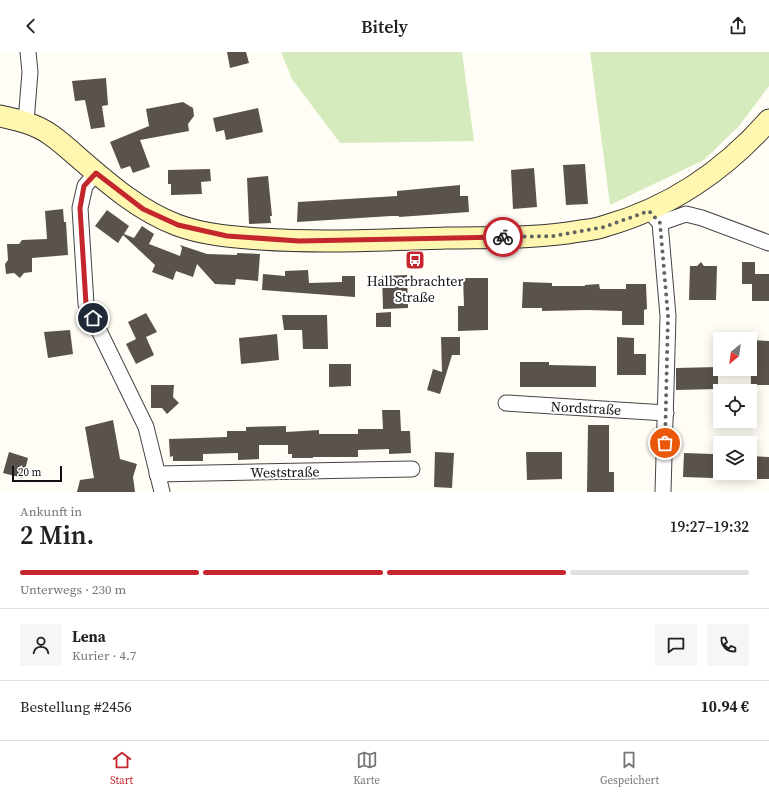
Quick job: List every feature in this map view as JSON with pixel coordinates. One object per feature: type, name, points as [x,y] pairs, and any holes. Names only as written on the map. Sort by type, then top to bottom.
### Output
[{"type":"main road","points":[[0,116],[26,122],[51,135],[96,173],[143,209],[178,225],[227,236],[299,241],[554,236],[654,217],[675,198],[699,184],[732,157],[751,140],[769,120]]},
{"type":"street","points":[[26,122],[30,72],[28,52]]},
{"type":"street","points":[[96,173],[84,186],[80,208],[86,304],[146,426],[162,492]]},
{"type":"street","points":[[663,492],[668,316],[654,217],[686,214],[702,218],[769,243]]},
{"type":"street","name":"Nordstraße","points":[[506,403],[666,412]]},
{"type":"street","name":"Weststraße","points":[[157,474],[412,470]]},
{"type":"green space","points":[[281,52],[462,52],[474,141],[340,143],[292,79]]},
{"type":"green space","points":[[590,52],[769,52],[769,86],[739,126],[704,160],[610,205]]},
{"type":"building","points":[[227,52],[246,52],[249,63],[230,68]]},
{"type":"building","points":[[106,78],[108,105],[102,106],[105,127],[91,129],[85,100],[75,101],[72,81]]},
{"type":"building","points":[[183,102],[193,108],[194,116],[188,124],[189,131],[140,140],[150,167],[133,173],[130,166],[121,169],[110,142],[149,126],[146,109]]},
{"type":"building","points":[[258,108],[263,132],[226,140],[224,130],[216,132],[213,118]]},
{"type":"building","points":[[585,164],[588,204],[566,205],[563,165]]},
{"type":"building","points":[[534,168],[537,207],[513,209],[511,170]]},
{"type":"building","points":[[210,169],[211,181],[201,182],[202,194],[171,195],[171,184],[168,184],[168,170]]},
{"type":"building","points":[[268,176],[272,216],[270,216],[271,223],[249,224],[247,178]]},
{"type":"building","points":[[460,185],[460,196],[468,196],[469,212],[297,222],[298,202],[397,196],[397,191]]},
{"type":"building","points":[[63,209],[64,222],[66,222],[68,255],[32,258],[32,272],[24,273],[20,278],[14,273],[6,274],[5,264],[8,260],[7,244],[19,244],[22,240],[47,239],[45,211]]},
{"type":"building","points":[[107,210],[129,226],[124,234],[134,238],[142,226],[154,234],[149,244],[180,256],[182,248],[180,245],[207,254],[260,254],[258,281],[236,279],[235,285],[215,284],[197,264],[193,277],[176,271],[173,280],[152,272],[155,265],[123,235],[118,243],[95,226]]},
{"type":"building","points":[[701,262],[704,266],[717,266],[716,300],[689,300],[690,266],[697,266]]},
{"type":"building","points":[[742,262],[755,262],[755,274],[769,274],[769,301],[752,301],[752,284],[742,284]]},
{"type":"building","points":[[308,270],[309,283],[342,282],[342,276],[355,276],[355,297],[262,290],[263,274],[285,276],[285,271]]},
{"type":"building","points":[[407,275],[408,308],[383,309],[382,276]]},
{"type":"building","points":[[463,278],[488,278],[488,330],[458,331],[458,306],[464,306]]},
{"type":"building","points":[[523,282],[552,283],[552,286],[585,286],[599,284],[600,289],[626,289],[626,284],[646,284],[647,309],[644,310],[644,325],[622,325],[622,311],[542,311],[542,308],[522,308]]},
{"type":"building","points":[[391,312],[391,327],[376,327],[376,313]]},
{"type":"building","points":[[146,313],[157,332],[146,337],[154,355],[136,364],[126,344],[136,339],[128,322]]},
{"type":"building","points":[[282,315],[327,315],[328,349],[303,349],[302,330],[284,330]]},
{"type":"building","points":[[70,330],[73,354],[48,358],[44,332]]},
{"type":"building","points":[[277,334],[279,360],[241,364],[239,338]]},
{"type":"building","points":[[441,337],[460,337],[460,355],[452,355],[440,394],[427,390],[433,369],[442,372]]},
{"type":"building","points":[[617,337],[634,338],[634,354],[646,354],[646,375],[617,375]]},
{"type":"building","points":[[757,340],[769,341],[769,385],[751,384],[751,376],[757,376]]},
{"type":"building","points":[[520,362],[549,362],[549,365],[596,366],[596,387],[520,387]]},
{"type":"building","points":[[329,364],[351,364],[351,386],[329,387]]},
{"type":"building","points":[[713,367],[713,376],[718,376],[718,384],[713,384],[713,389],[676,390],[676,368]]},
{"type":"building","points":[[151,385],[174,385],[173,397],[179,403],[167,414],[162,408],[151,408]]},
{"type":"building","points":[[382,410],[400,410],[401,431],[410,431],[411,453],[389,454],[389,449],[358,450],[358,457],[292,458],[292,454],[288,454],[288,445],[259,445],[259,459],[238,460],[238,453],[203,454],[203,461],[173,461],[173,456],[170,457],[169,439],[227,437],[227,431],[246,431],[246,427],[286,426],[286,432],[319,430],[319,434],[358,434],[358,429],[383,429]]},
{"type":"building","points":[[113,420],[120,459],[137,464],[133,477],[135,492],[77,492],[80,480],[94,478],[85,427]]},
{"type":"building","points":[[588,425],[609,425],[609,472],[614,472],[614,492],[587,492]]},
{"type":"building","points":[[9,452],[28,458],[23,478],[3,473]]},
{"type":"building","points":[[435,452],[454,453],[452,488],[434,487]]},
{"type":"building","points":[[526,452],[562,452],[562,479],[527,480]]},
{"type":"building","points":[[684,453],[713,454],[713,478],[683,477]]},
{"type":"building","points":[[757,456],[769,457],[769,479],[757,479]]},
{"type":"way so far","points":[[503,237],[554,236],[604,227],[649,211],[660,223],[668,316],[665,443]]},
{"type":"place","name":"Halberbrachter Straße","points":[[415,260]]},
{"type":"route","points":[[93,318],[86,304],[80,208],[84,186],[96,173],[143,209],[178,225],[227,236],[299,241],[503,237]]}]
